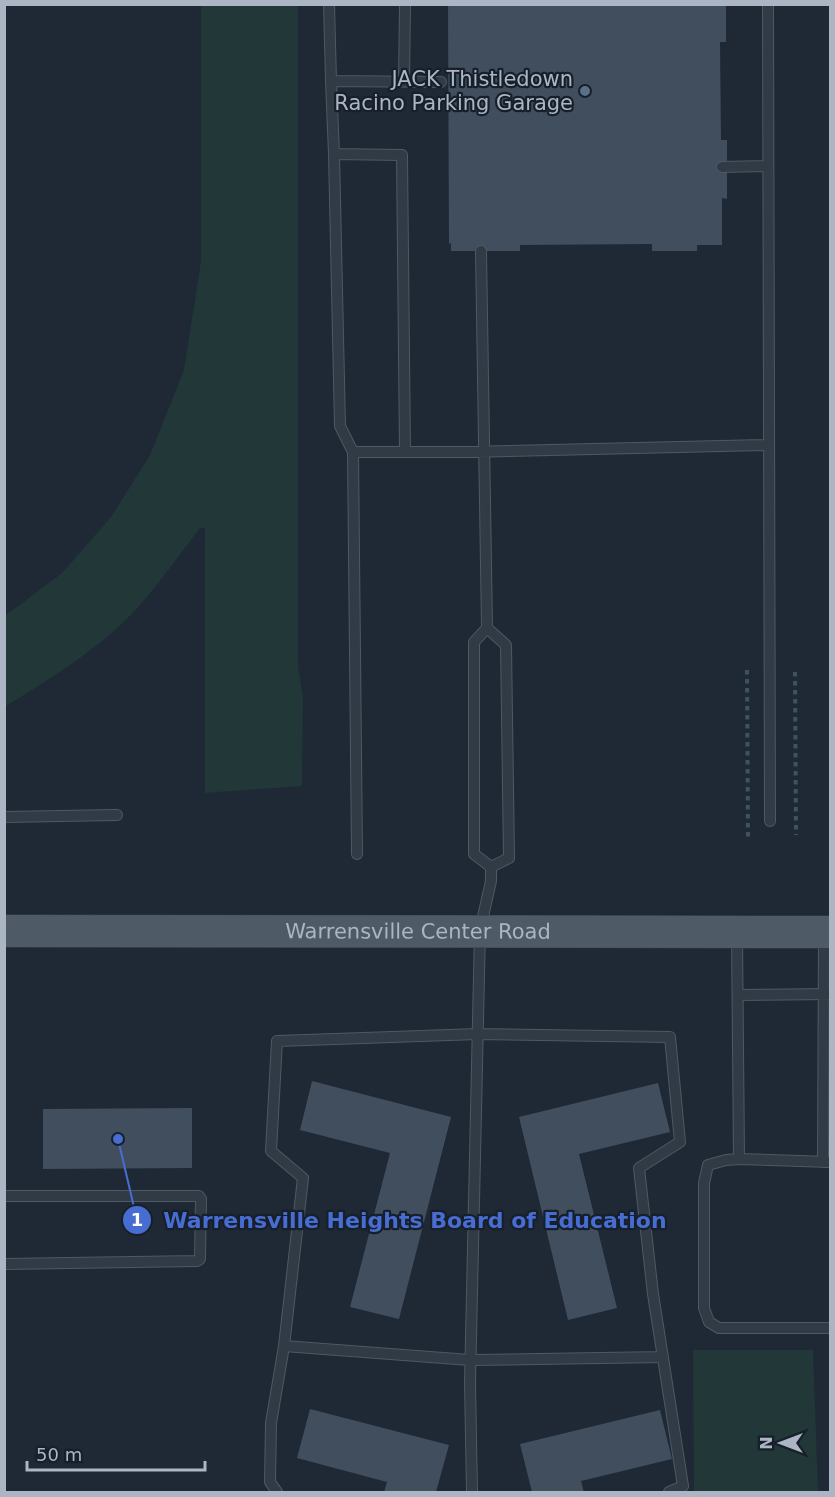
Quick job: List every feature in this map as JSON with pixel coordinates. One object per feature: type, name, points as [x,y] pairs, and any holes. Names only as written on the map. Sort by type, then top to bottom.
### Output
[{"type":"main road","name":"Warrensville Center Road","points":[[4,931],[827,932]]},
{"type":"lane","points":[[329,4],[340,426],[353,452],[357,855]]},
{"type":"lane","points":[[404,81],[405,4]]},
{"type":"lane","points":[[768,4],[770,821]]},
{"type":"lane","points":[[331,81],[441,82]]},
{"type":"lane","points":[[334,154],[402,155],[405,452]]},
{"type":"lane","points":[[722,167],[768,166]]},
{"type":"lane","points":[[481,251],[487,628],[474,642],[474,855],[492,867]]},
{"type":"lane","points":[[353,452],[484,452],[768,445]]},
{"type":"lane","points":[[487,628],[506,645],[509,858],[492,867]]},
{"type":"lane","points":[[4,817],[117,815]]},
{"type":"lane","points":[[472,1492],[470,1360],[480,930],[492,867]]},
{"type":"lane","points":[[737,931],[739,1159]]},
{"type":"lane","points":[[827,932],[827,1162],[739,1159],[726,1160],[708,1166],[704,1183],[704,1308],[709,1322],[719,1328],[831,1328]]},
{"type":"lane","points":[[738,995],[827,993]]},
{"type":"lane","points":[[277,1492],[270,1482],[271,1423],[284,1346],[303,1178],[271,1151],[277,1041],[478,1034],[670,1037],[680,1142],[639,1168],[653,1294],[683,1486],[669,1492]]},
{"type":"lane","points":[[4,1196],[199,1196],[201,1199],[200,1259],[197,1261],[4,1264]]},
{"type":"lane","points":[[284,1346],[470,1360],[663,1357]]},
{"type":"path","points":[[747,670],[748,839]]},
{"type":"path","points":[[795,672],[796,835]]},
{"type":"green space","points":[[201,5],[298,5],[298,666],[303,698],[302,786],[205,793],[205,528],[200,528],[149,595],[114,631],[61,671],[4,707],[5,616],[62,573],[111,517],[150,455],[184,370],[201,261]]},
{"type":"green space","points":[[693,1350],[813,1350],[818,1492],[694,1492]]},
{"type":"building","name":"JACK Thistledown Racino Parking Garage","points":[[448,4],[726,4],[726,42],[720,42],[721,140],[727,140],[727,199],[722,198],[722,245],[697,245],[697,251],[652,251],[652,244],[520,245],[520,251],[451,251],[451,243],[449,244]]},
{"type":"building","points":[[312,1081],[451,1117],[399,1319],[350,1307],[390,1153],[300,1130]]},
{"type":"building","points":[[658,1083],[670,1132],[579,1154],[617,1308],[568,1320],[519,1117]]},
{"type":"building","points":[[192,1108],[192,1168],[43,1169],[43,1109]]},
{"type":"building","points":[[310,1409],[449,1445],[436,1492],[384,1492],[387,1482],[297,1458]]},
{"type":"building","points":[[660,1410],[672,1459],[581,1481],[584,1492],[532,1492],[520,1444]]},
{"type":"place","name":"JACK Thistledown Racino Parking Garage","points":[[585,91]]},
{"type":"place","name":"Warrensville Heights Board of Education","points":[[118,1139]]}]
